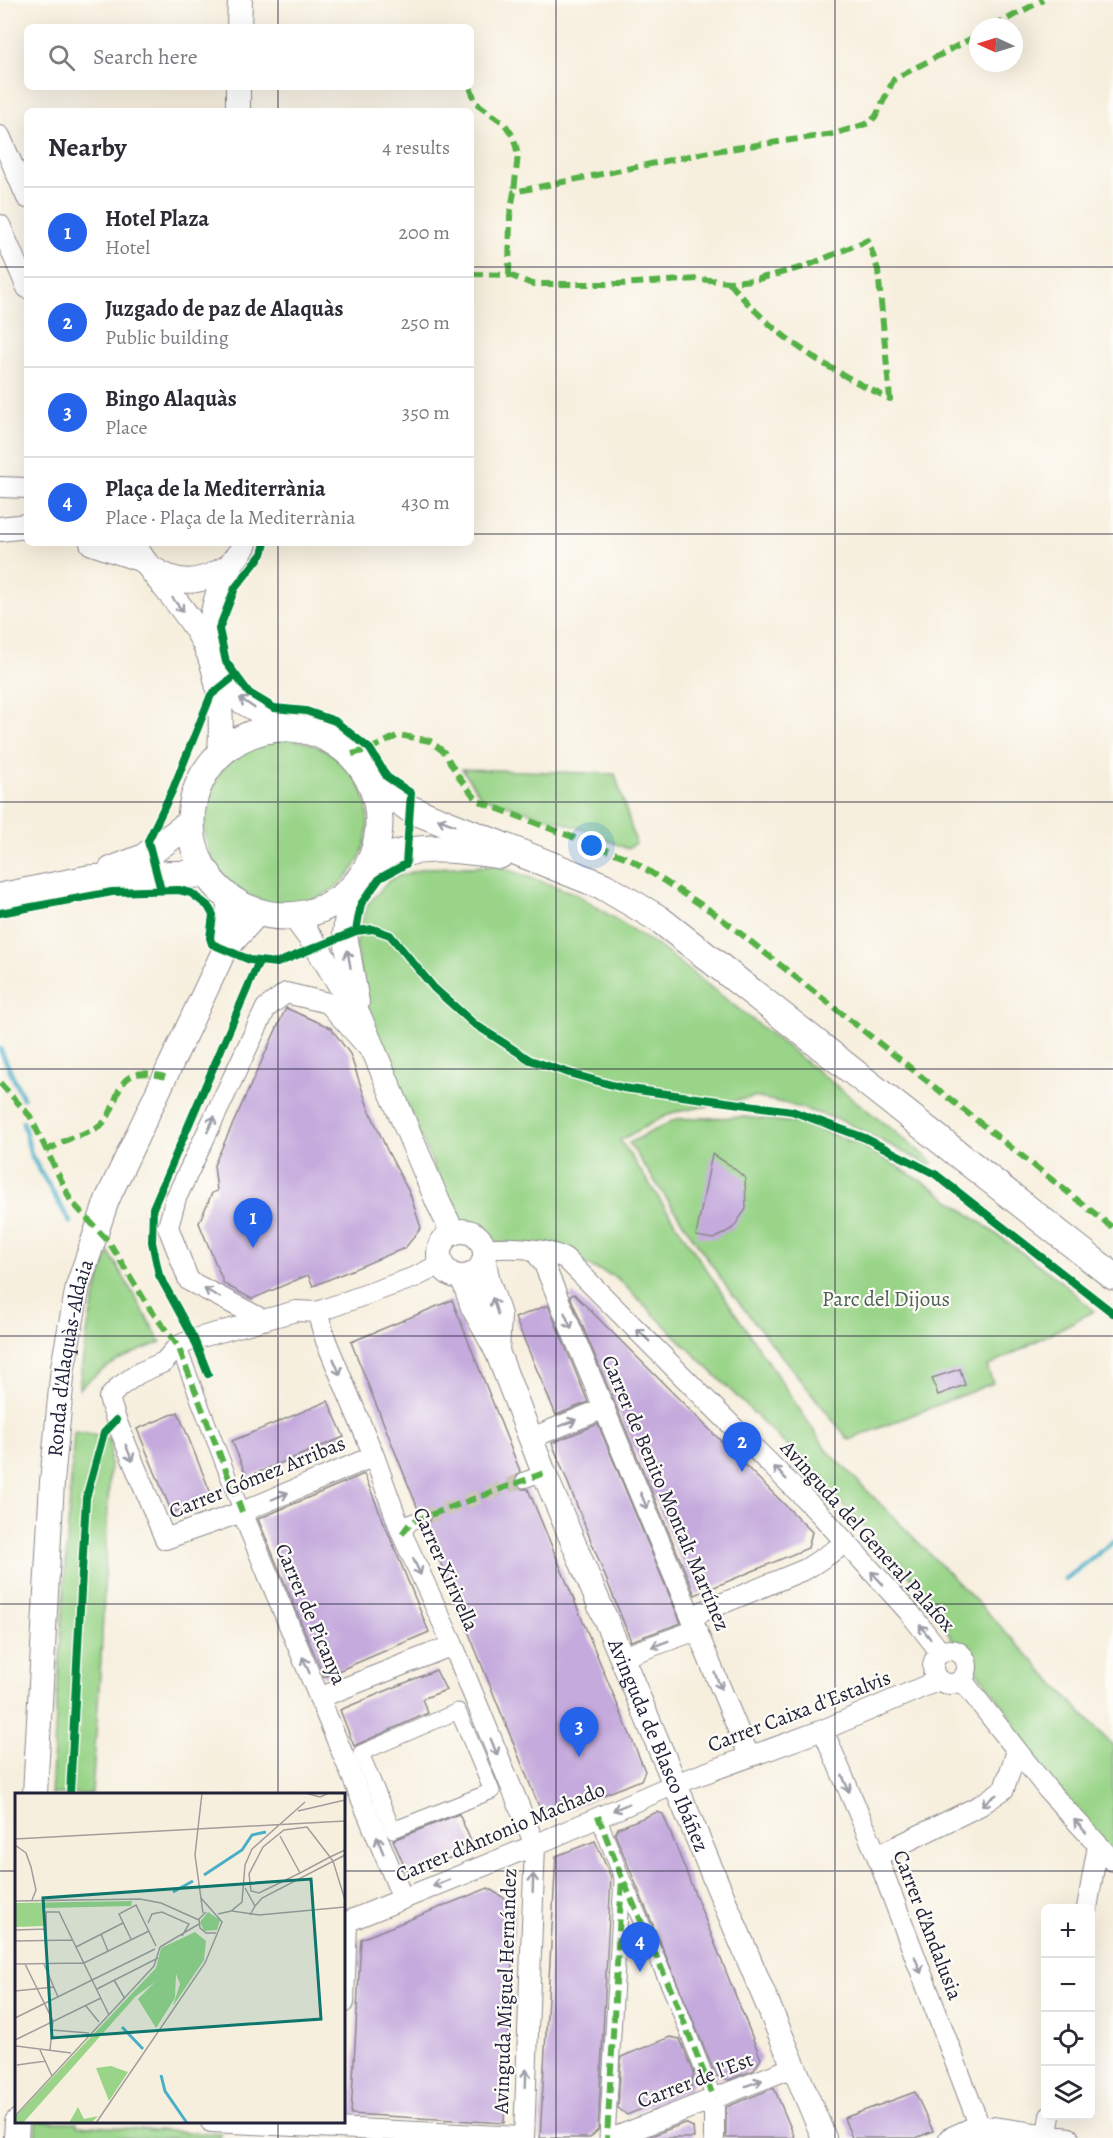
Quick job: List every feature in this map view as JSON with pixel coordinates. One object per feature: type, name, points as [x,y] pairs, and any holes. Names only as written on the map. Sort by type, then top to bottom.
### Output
[{"type":"main road","points":[[286,727],[321,734],[352,754],[369,778],[378,806],[379,836],[370,864],[349,891],[324,908],[294,916],[259,912],[230,897],[208,874],[196,850],[191,822],[193,804],[199,786],[207,769],[220,754],[234,742],[250,734],[286,727]]},
{"type":"main road","points":[[369,778],[410,809],[603,885],[659,919],[1113,1276]]},
{"type":"main road","points":[[88,879],[143,858],[191,822]]},
{"type":"main road","points":[[370,864],[386,856],[407,851],[453,848],[538,861]]},
{"type":"main road","points":[[0,897],[88,879],[208,874]]},
{"type":"street","points":[[239,24],[240,0]]},
{"type":"street","points":[[238,90],[238,108]]},
{"type":"street","points":[[0,136],[24,191]]},
{"type":"street","points":[[0,225],[24,281]]},
{"type":"street","points":[[0,487],[24,488]]},
{"type":"street","points":[[0,530],[24,526]]},
{"type":"street","points":[[0,530],[24,534]]},
{"type":"street","points":[[103,546],[140,556],[165,577],[187,582],[210,578],[230,566]]},
{"type":"street","points":[[220,754],[222,723],[211,660],[211,613],[230,566],[244,546]]},
{"type":"street","points":[[140,556],[196,628],[211,660],[241,701],[286,727]]},
{"type":"street","points":[[349,891],[345,935],[359,1016]]},
{"type":"street","points":[[224,951],[230,897]]},
{"type":"street","points":[[224,951],[259,912]]},
{"type":"street","points":[[294,916],[317,947],[359,1016],[453,1233]]},
{"type":"street","name":"Ronda d'Alaquàs-Aldaia","points":[[35,1793],[52,1482],[63,1366],[78,1286],[107,1200],[224,951]]},
{"type":"street","points":[[264,1320],[189,1281],[168,1227],[176,1198],[266,1008],[286,993],[328,1003],[374,1054]]},
{"type":"street","points":[[453,1233],[470,1233],[481,1242],[484,1256],[477,1271],[463,1278],[451,1274],[441,1263],[439,1253],[445,1239],[453,1233]]},
{"type":"street","name":"Avinguda del General Palafox","points":[[484,1256],[507,1247],[549,1251],[565,1258],[821,1515],[909,1612],[941,1653]]},
{"type":"street","name":"Carrer de Benito Montalt Martínez","points":[[534,1250],[544,1264],[555,1289],[749,1756]]},
{"type":"street","name":"Avinguda de Blasco Ibáñez","points":[[484,1256],[499,1315],[497,1351]]},
{"type":"street","points":[[178,1346],[194,1339],[296,1311],[317,1312],[415,1277],[441,1263]]},
{"type":"street","points":[[555,1289],[561,1280],[568,1276],[582,1274]]},
{"type":"street","name":"Avinguda de Blasco Ibáñez","points":[[463,1278],[474,1306],[497,1351],[531,1438],[534,1477],[622,1657],[824,2138]]},
{"type":"street","name":"Carrer Xirivella","points":[[317,1312],[326,1341],[374,1456],[402,1534],[453,1645],[535,1845]]},
{"type":"street","name":"Carrer Gómez Arribas","points":[[178,1346],[164,1362],[139,1373],[119,1387],[110,1398],[165,1539],[243,1512],[374,1456]]},
{"type":"street","name":"Carrer de Picanya","points":[[178,1346],[243,1512],[403,1899]]},
{"type":"street","points":[[531,1438],[605,1408]]},
{"type":"street","points":[[402,1534],[411,1522],[422,1518]]},
{"type":"street","points":[[622,1657],[806,1569],[846,1544]]},
{"type":"street","points":[[320,1698],[453,1645]]},
{"type":"street","points":[[954,1650],[962,1655],[967,1667],[962,1680],[950,1685],[939,1680],[934,1674],[935,1658],[941,1653],[954,1650]]},
{"type":"street","name":"Carrer Caixa d'Estalvis","points":[[675,1784],[823,1730],[939,1680]]},
{"type":"street","points":[[962,1680],[1048,1790],[1113,1861]]},
{"type":"street","points":[[458,1711],[492,1791],[393,1830],[361,1753],[458,1711]]},
{"type":"street","name":"Carrer d'Andalusia","points":[[823,1730],[877,1856],[981,2132]]},
{"type":"street","points":[[877,1856],[981,1805],[1004,1789],[1017,1751]]},
{"type":"street","name":"Carrer d'Antonio Machado","points":[[345,1922],[535,1845],[675,1784]]},
{"type":"street","points":[[598,1816],[714,2098],[714,2138]]},
{"type":"street","name":"Avinguda Miguel Hernández","points":[[524,2137],[535,1845]]},
{"type":"street","points":[[1088,1904],[1098,1845]]},
{"type":"street","points":[[607,2138],[622,1878]]},
{"type":"street","name":"Carrer de l'Est","points":[[613,2138],[794,2067]]},
{"type":"street","points":[[16,2138],[17,2123]]},
{"type":"street","points":[[219,2123],[249,2131],[338,2129],[524,2137]]},
{"type":"street","points":[[949,2138],[981,2132],[1049,2125],[1069,2138]]},
{"type":"green space","points":[[286,740],[317,746],[344,764],[362,791],[368,822],[362,853],[344,880],[317,898],[286,904],[255,898],[228,880],[210,853],[204,822],[210,791],[228,764],[255,746]]},
{"type":"green space","points":[[462,769],[615,774],[636,843],[628,849],[571,825],[481,797]]},
{"type":"green space","points":[[498,866],[576,894],[661,948],[933,1162],[929,1165],[843,1121],[784,1103],[754,1097],[671,1113],[620,1140],[826,1449],[988,1613],[1113,1746],[1113,1860],[1035,1765],[1009,1713],[947,1632],[947,1620],[912,1578],[793,1452],[617,1278],[546,1247],[492,1243],[474,1225],[458,1223],[367,1013],[356,945],[366,906],[392,878],[426,868]]},
{"type":"green space","name":"Parc del Dijous","points":[[744,1117],[805,1124],[863,1146],[933,1188],[1058,1279],[1094,1311],[987,1367],[993,1383],[849,1440],[728,1289],[629,1143],[676,1119]]},
{"type":"green space","points":[[109,1252],[161,1342],[117,1361],[79,1389],[90,1320]]},
{"type":"green space","points":[[74,1432],[92,1434],[111,1440],[101,1658],[92,1793],[51,1793]]},
{"type":"green space","points":[[36,2123],[77,2123],[77,2125],[221,2134],[220,2138],[35,2138]]},
{"type":"building","points":[[286,1008],[331,1028],[350,1054],[368,1107],[410,1194],[421,1228],[405,1248],[313,1286],[308,1275],[252,1299],[224,1284],[199,1223],[212,1193],[217,1191],[214,1165]]},
{"type":"building","points":[[712,1154],[745,1178],[746,1209],[733,1228],[714,1239],[696,1236]]},
{"type":"building","points":[[574,1294],[812,1532],[808,1548],[695,1595],[570,1296]]},
{"type":"building","points":[[452,1300],[520,1471],[515,1478],[515,1484],[522,1489],[528,1489],[645,1771],[641,1780],[544,1819],[426,1527],[431,1520],[431,1514],[424,1509],[418,1509],[351,1342]]},
{"type":"building","points":[[548,1305],[588,1402],[556,1415],[515,1318]]},
{"type":"building","points":[[960,1369],[965,1385],[938,1395],[932,1378]]},
{"type":"building","points":[[328,1401],[344,1437],[247,1477],[232,1441]]},
{"type":"building","points":[[178,1412],[212,1496],[172,1513],[137,1429]]},
{"type":"building","points":[[598,1424],[681,1623],[631,1641],[552,1443]]},
{"type":"building","points":[[364,1474],[429,1632],[324,1677],[258,1519]]},
{"type":"building","points":[[436,1670],[446,1690],[422,1699],[428,1713],[354,1746],[340,1710]]},
{"type":"building","points":[[657,1812],[663,1814],[761,2059],[754,2070],[729,2080],[716,2076],[615,1834],[618,1828]]},
{"type":"building","points":[[459,1814],[474,1848],[408,1875],[393,1840]]},
{"type":"building","points":[[595,1841],[611,1877],[598,2130],[590,2138],[540,2138],[556,1856]]},
{"type":"building","points":[[488,1888],[515,1905],[504,2123],[351,2114],[361,1939]]},
{"type":"building","points":[[670,2037],[680,2039],[694,2073],[690,2089],[627,2115],[618,2108],[621,2057]]},
{"type":"building","points":[[774,2088],[795,2138],[726,2138],[726,2107]]},
{"type":"building","points":[[915,2092],[933,2131],[916,2138],[852,2138],[844,2118]]},
{"type":"building","points":[[685,2123],[693,2127],[694,2138],[646,2138]]},
{"type":"waterway","points":[[0,1049],[23,1098]]},
{"type":"waterway","points":[[23,1122],[31,1155],[70,1222]]},
{"type":"waterway","points":[[1065,1579],[1113,1542]]},
{"type":"tunnel","points":[[422,1518],[524,1480]]},
{"type":"marked path","points":[[1009,18],[1043,0]]},
{"type":"marked path","points":[[509,275],[510,215],[514,192],[714,151],[834,134],[869,123],[876,116],[894,79],[969,40]]},
{"type":"marked path","points":[[471,90],[476,103],[504,123],[513,136],[518,154],[514,192]]},
{"type":"marked path","points":[[868,240],[878,270],[890,399],[844,376],[803,350],[765,320],[729,282],[754,280],[804,267],[868,240]]},
{"type":"marked path","points":[[474,274],[509,275],[532,284],[620,284],[699,279],[729,282]]},
{"type":"marked path","points":[[352,754],[370,749],[399,735],[430,741],[444,752],[460,779],[478,801],[630,859],[717,915],[1113,1228]]},
{"type":"marked path","points":[[46,1151],[97,1128],[106,1120],[119,1089],[133,1075],[146,1073],[165,1077]]},
{"type":"marked path","points":[[0,1083],[30,1116],[71,1201],[109,1242],[150,1309],[178,1346],[242,1512]]},
{"type":"marked path","points":[[402,1534],[411,1522],[544,1473]]},
{"type":"marked path","points":[[598,1816],[622,1878],[607,2138]]},
{"type":"marked path","points":[[624,1882],[674,1997],[714,2098]]},
{"type":"cycle path","points":[[264,546],[262,554],[235,588],[219,629],[226,662],[249,693],[274,708],[306,711],[335,721],[370,749],[387,777],[411,793],[406,864],[380,878],[361,904],[356,931]]},
{"type":"cycle path","points":[[161,890],[148,841],[173,789],[211,695],[236,675]]},
{"type":"cycle path","points":[[0,913],[112,892],[179,890],[191,893],[208,906],[213,915],[210,938],[212,944],[250,960],[277,963],[356,931],[373,929],[390,935],[434,988],[473,1023],[530,1060],[623,1088],[792,1111],[865,1138],[935,1174],[1113,1313]]},
{"type":"cycle path","points":[[208,1374],[194,1339],[159,1275],[152,1242],[153,1208],[259,961]]},
{"type":"cycle path","points":[[70,1793],[86,1498],[104,1433],[116,1420]]},
{"type":"place","name":"Hotel Plaza","points":[[253,1248]]},
{"type":"place","name":"Juzgado de paz de Alaquàs","points":[[742,1472]]},
{"type":"place","name":"Bingo Alaquàs","points":[[579,1757]]},
{"type":"place","name":"Plaça de la Mediterrània","points":[[640,1972]]}]
